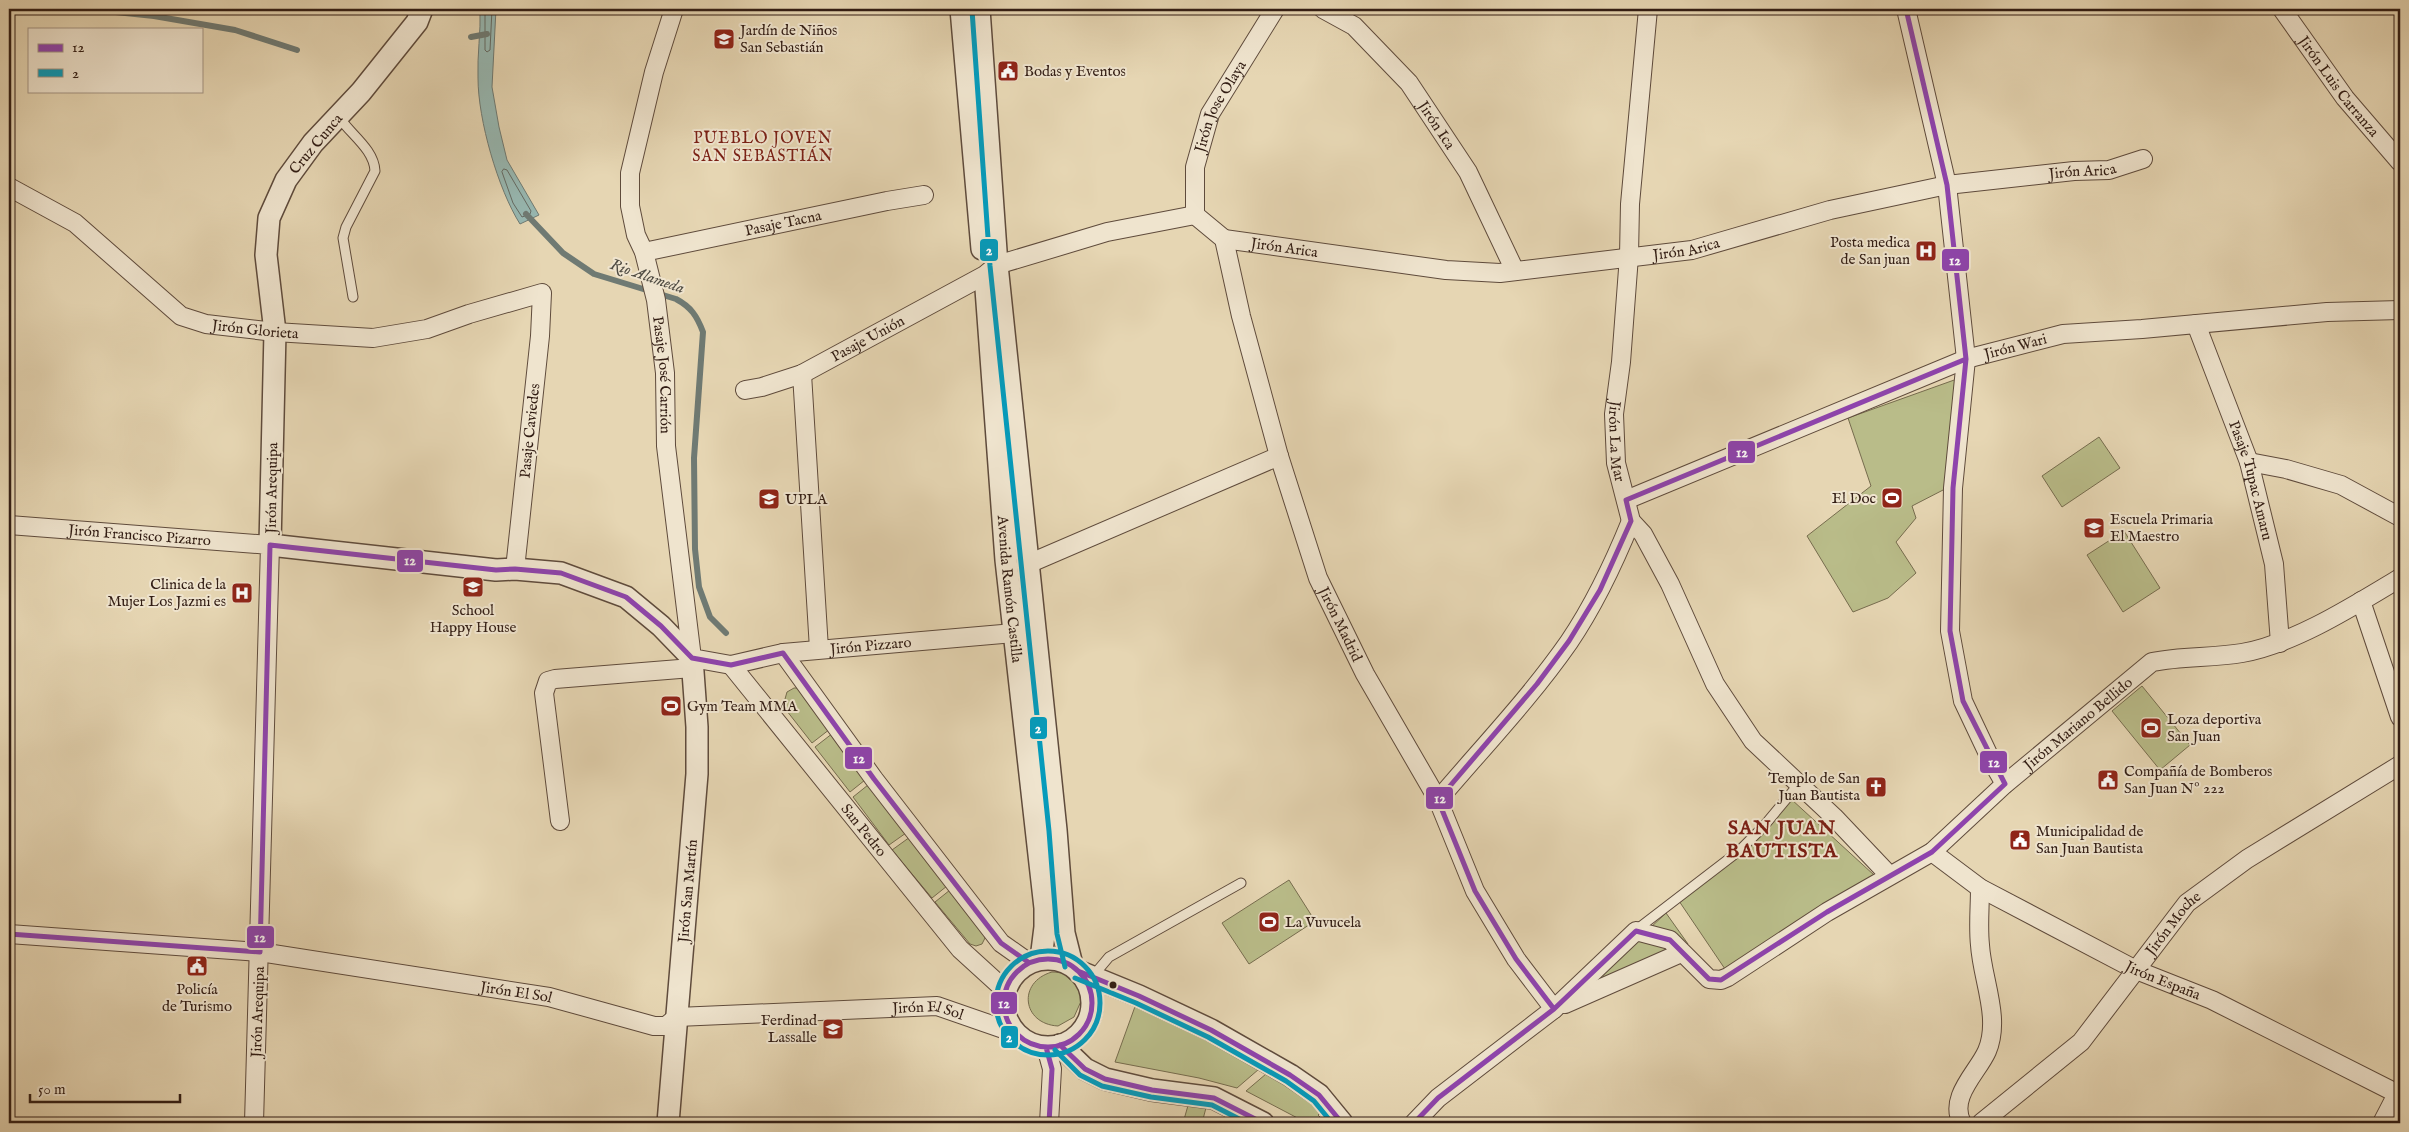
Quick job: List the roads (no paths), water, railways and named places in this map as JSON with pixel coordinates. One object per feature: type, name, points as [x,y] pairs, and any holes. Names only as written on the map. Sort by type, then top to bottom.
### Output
[{"type":"street","name":"Cruz Cunca","points":[[275,332],[266,255],[269,218],[286,180],[313,143],[339,116],[417,22],[422,9]]},
{"type":"street","name":"Pasaje José Carrión","points":[[674,9],[654,72],[630,173],[630,206],[636,235],[644,252],[656,300],[665,373],[666,446],[692,663]]},
{"type":"street","name":"Avenida Ramón Castilla","points":[[961,9],[1028,564],[1056,830],[1064,932],[1081,971]]},
{"type":"street","name":"Avenida Ramón Castilla","points":[[979,9],[991,270],[1014,632],[1044,908],[1045,927],[1035,960]]},
{"type":"street","name":"Jirón Jose Olaya","points":[[1195,215],[1195,167],[1210,114],[1275,9]]},
{"type":"street","name":"Jirón Ica","points":[[1323,9],[1354,26],[1409,83],[1468,172],[1515,271]]},
{"type":"street","name":"Jirón La Mar","points":[[1648,9],[1630,204],[1629,256],[1621,362],[1614,414],[1616,463],[1631,521],[1643,534],[1670,584],[1715,684],[1753,742],[1834,817],[1889,875]]},
{"type":"street","points":[[1906,9],[1947,184],[1966,359],[1953,488],[1950,631],[1962,701],[2005,784]]},
{"type":"street","name":"Jirón Luis Carranza","points":[[2282,9],[2345,98],[2400,162]]},
{"type":"street","name":"Jirón Arica","points":[[1224,240],[1446,270],[1515,271],[1692,250],[1830,210],[1947,184],[2074,171],[2109,170],[2143,159]]},
{"type":"street","name":"Jirón Glorieta","points":[[9,186],[75,223],[181,316],[206,324],[275,332],[372,338],[427,329],[542,293]]},
{"type":"street","name":"Pasaje Tacna","points":[[644,252],[887,201],[924,196]]},
{"type":"street","points":[[991,270],[1107,232],[1195,215],[1224,240]]},
{"type":"street","name":"Jirón Madrid","points":[[1224,240],[1241,316],[1279,456],[1318,578],[1339,624],[1387,713],[1438,800],[1475,891],[1516,959],[1554,1009]]},
{"type":"street","name":"Pasaje Unión","points":[[745,390],[802,374],[991,270]]},
{"type":"street","name":"Pasaje Caviedes","points":[[515,569],[540,336],[542,293]]},
{"type":"street","name":"Jirón Wari","points":[[1626,500],[1966,359],[2063,334],[2327,312],[2400,310]]},
{"type":"street","name":"Pasaje Tupac Amaru","points":[[2196,324],[2249,462],[2274,564],[2280,642]]},
{"type":"street","name":"Jirón Arequipa","points":[[254,1123],[275,332]]},
{"type":"street","points":[[802,374],[819,649]]},
{"type":"street","points":[[1028,564],[1279,456]]},
{"type":"street","points":[[2249,462],[2286,469],[2341,485],[2400,517]]},
{"type":"street","points":[[1438,800],[1537,684],[1569,641],[1600,590],[1631,521]]},
{"type":"street","name":"Jirón Francisco Pizarro","points":[[9,525],[270,545]]},
{"type":"street","points":[[270,545],[496,570],[515,569],[561,572],[626,598],[661,626],[692,663]]},
{"type":"street","name":"Jirón Mariano Bellido","points":[[1681,953],[1709,979],[1721,980],[1728,977],[1826,912],[1932,852],[2005,784],[2152,662],[2177,657],[2242,653],[2280,642],[2361,601],[2400,578]]},
{"type":"street","points":[[2361,601],[2400,717]]},
{"type":"street","name":"Jirón Pizzaro","points":[[731,665],[783,653],[1014,632]]},
{"type":"street","points":[[783,653],[874,779],[1001,944],[1035,960],[1062,960],[1081,971],[1211,1030],[1290,1075],[1318,1095],[1342,1123]]},
{"type":"street","points":[[560,821],[544,693],[548,681],[692,663],[731,665]]},
{"type":"street","name":"Jirón San Martín","points":[[668,1123],[697,774],[697,727],[692,663]]},
{"type":"street","name":"San Pedro","points":[[731,665],[960,949],[1006,990]]},
{"type":"street","name":"Jirón Moche","points":[[1981,1123],[2081,1042],[2187,903],[2254,854],[2400,765]]},
{"type":"street","name":"Jirón España","points":[[1932,852],[1980,888],[2136,970],[2212,1000],[2399,1095]]},
{"type":"street","points":[[1962,1123],[1959,1114],[1965,1085],[1987,1050],[1993,1021],[1980,945],[1980,888]]},
{"type":"street","points":[[1414,1123],[1438,1098],[1554,1009],[1636,931],[1670,940],[1681,953],[1554,1009]]},
{"type":"street","name":"Jirón El Sol","points":[[9,934],[260,952],[549,997],[654,1026],[666,1026],[677,1017],[937,1006],[1015,1033]]},
{"type":"street","points":[[1035,960],[1010,979],[1006,990],[1004,1005],[1007,1020],[1015,1033],[1024,1040],[1053,1046],[1085,1069],[1105,1079],[1152,1090],[1214,1098],[1263,1123]]},
{"type":"street","points":[[1053,1046],[1080,1034],[1091,1013],[1090,990],[1081,971]]},
{"type":"street","points":[[1049,1123],[1053,1046]]},
{"type":"street","points":[[2382,1123],[2399,1095]]},
{"type":"lane","points":[[339,116],[375,163],[375,171],[346,227],[343,238],[353,297]]},
{"type":"lane","points":[[1636,931],[1739,851],[1764,826],[1798,785]]},
{"type":"lane","points":[[1081,971],[1241,884]]},
{"type":"water","points":[[480,9],[496,9],[492,87],[507,160],[539,215],[520,224],[497,173],[481,114],[478,69]]},
{"type":"waterway","points":[[87,9],[154,16],[235,30],[297,50]]},
{"type":"waterway","points":[[471,37],[487,34]]},
{"type":"waterway","name":"Rio Alameda","points":[[526,214],[563,253],[594,274],[676,299],[690,309],[698,321],[703,332],[694,458],[695,549],[699,587],[710,617],[726,633]]},
{"type":"place","name":"Jardín de Niños San Sebastián","points":[[724,39]]},
{"type":"place","name":"Bodas y Eventos","points":[[1008,71]]},
{"type":"place","name":"Posta medica de San juan","points":[[1926,251]]},
{"type":"place","name":"El Doc","points":[[1892,498]]},
{"type":"place","name":"UPLA","points":[[769,499]]},
{"type":"place","name":"Escuela Primaria El Maestro","points":[[2094,528]]},
{"type":"place","name":"School Happy House","points":[[473,587]]},
{"type":"place","name":"Clinica de la Mujer Los Jazmi es","points":[[242,593]]},
{"type":"place","name":"Gym Team MMA","points":[[671,706]]},
{"type":"place","name":"Loza deportiva San Juan","points":[[2151,728]]},
{"type":"place","name":"Compañía de Bomberos San Juan Nº 222","points":[[2108,780]]},
{"type":"place","name":"Templo de San Juan Bautista","points":[[1876,787]]},
{"type":"place","name":"Municipalidad de San Juan Bautista","points":[[2020,840]]},
{"type":"place","name":"La Vuvucela","points":[[1269,922]]},
{"type":"place","name":"Policía de Turismo","points":[[197,966]]},
{"type":"place","name":"Ferdinad Lassalle","points":[[833,1029]]},
{"type":"district","name":"PUEBLO JOVEN SAN SEBASTIÁN","points":[[763,148]]},
{"type":"district","name":"SAN JUAN BAUTISTA","points":[[1782,840]]}]
